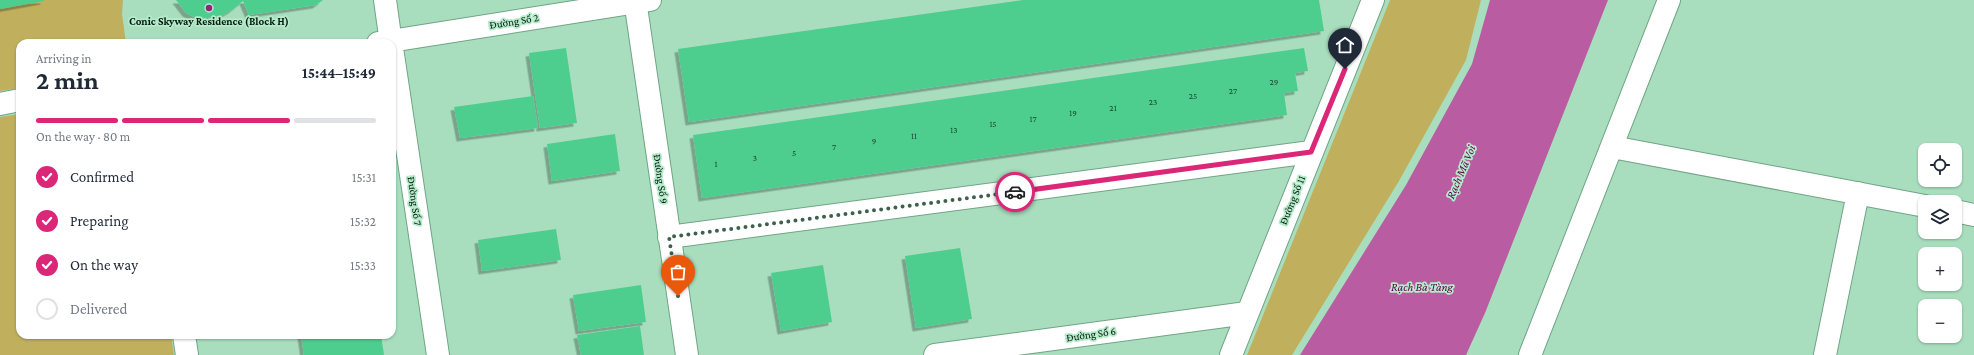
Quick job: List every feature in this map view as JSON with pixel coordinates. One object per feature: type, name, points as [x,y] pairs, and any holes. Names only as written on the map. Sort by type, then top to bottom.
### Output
[{"type":"street","name":"Đường Số 7","points":[[385,0],[388,39]]},
{"type":"street","name":"Đường Số 11","points":[[1231,355],[1373,0]]},
{"type":"street","points":[[1530,355],[1670,0]]},
{"type":"street","name":"Đường Số 2","points":[[396,43],[640,1]]},
{"type":"street","name":"Đường Số 9","points":[[640,1],[669,237],[687,355]]},
{"type":"street","name":"Đường Số 7","points":[[396,94],[438,355]]},
{"type":"street","points":[[0,104],[16,101]]},
{"type":"street","points":[[1612,147],[1918,205]]},
{"type":"street","points":[[669,237],[1311,152]]},
{"type":"street","points":[[1825,355],[1858,193]]},
{"type":"street","points":[[1962,212],[1974,215]]},
{"type":"street","name":"Đường Số 6","points":[[935,355],[1058,346],[1247,313]]},
{"type":"street","points":[[185,339],[187,355]]},
{"type":"shaded area","points":[[0,0],[123,0],[122,14],[125,39],[16,39],[16,89],[0,91]]},
{"type":"shaded area","points":[[1390,0],[1481,0],[1466,60],[1399,181],[1292,355],[1247,355]]},
{"type":"shaded area","points":[[16,115],[16,339],[172,339],[174,355],[0,355],[0,117]]},
{"type":"water","name":"Rạch Bà Tàng","points":[[1490,0],[1608,0],[1485,313],[1466,355],[1300,355],[1406,185],[1472,64]]},
{"type":"building","points":[[0,0],[44,0],[44,1],[0,9]]},
{"type":"building","name":"Conic Skyway Residence (Block H)","points":[[176,0],[323,0],[316,5],[249,15],[243,1],[232,10],[221,16],[198,19],[186,13]]},
{"type":"building","points":[[1023,0],[1319,0],[1324,31],[689,122],[678,49]]},
{"type":"building","points":[[566,48],[577,123],[540,128],[529,53]]},
{"type":"building","points":[[1304,48],[1308,71],[1295,73],[1298,91],[1284,93],[1287,115],[702,198],[693,135]]},
{"type":"building","points":[[533,96],[538,128],[460,138],[454,107]]},
{"type":"building","points":[[615,134],[620,171],[552,181],[547,144]]},
{"type":"building","points":[[556,229],[561,260],[482,271],[478,240]]},
{"type":"building","points":[[960,248],[972,319],[916,328],[905,256]]},
{"type":"building","points":[[823,265],[832,322],[781,331],[771,273]]},
{"type":"building","points":[[641,285],[646,322],[579,331],[573,295]]},
{"type":"building","points":[[640,326],[644,355],[581,355],[577,335]]},
{"type":"building","points":[[302,339],[382,339],[384,355],[304,355]]},
{"type":"way so far","points":[[678,296],[669,237],[1015,192]]},
{"type":"place","name":"Conic Skyway Residence (Block H)","points":[[209,8]]},
{"type":"route","points":[[1015,192],[1311,152],[1345,69]]},
{"type":"water label","name":"Rạch Mã Voi","points":[[1461,172]]}]
